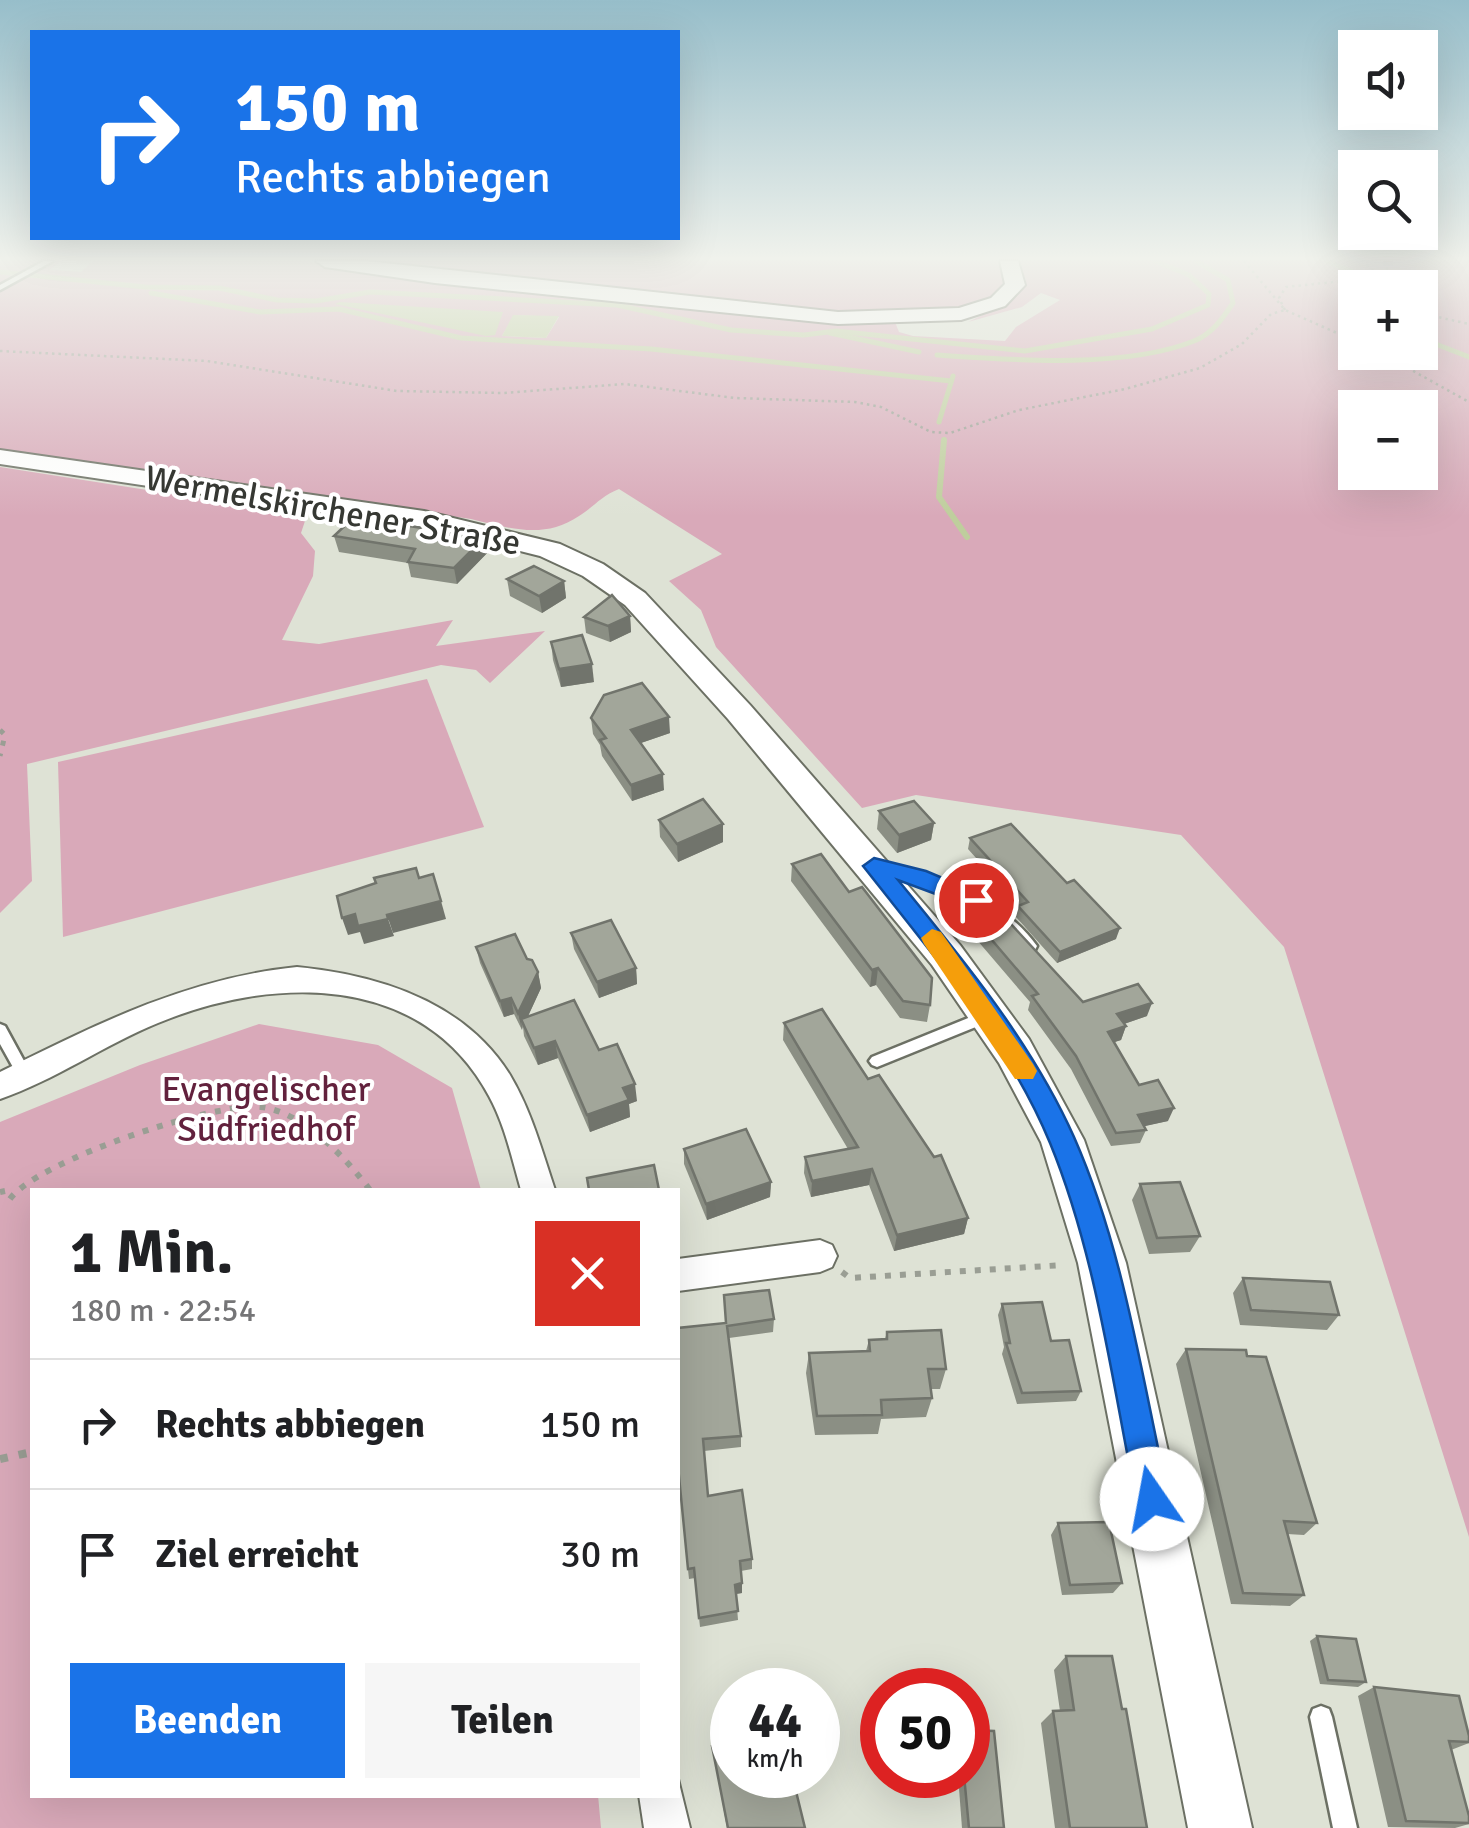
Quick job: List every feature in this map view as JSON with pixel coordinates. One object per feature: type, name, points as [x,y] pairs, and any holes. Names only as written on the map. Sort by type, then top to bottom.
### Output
[{"type":"main road","name":"Wermelskirchener Straße","points":[[0,457],[462,526],[570,559],[634,599],[874,866],[988,1016],[1062,1140],[1084,1201],[1106,1281],[1220,1828]]},
{"type":"street","points":[[12,1080],[204,992],[249,981],[296,977],[340,981],[382,992],[459,1038],[491,1072],[516,1120],[537,1188]]},
{"type":"street","points":[[680,1275],[820,1256]]},
{"type":"street","points":[[662,1798],[667,1828]]},
{"type":"lane","points":[[874,866],[936,884],[997,911],[1046,965]]},
{"type":"lane","points":[[876,1061],[988,1016]]},
{"type":"lane","points":[[0,1030],[12,1080]]},
{"type":"lane","points":[[1321,1717],[1345,1828]]},
{"type":"path","points":[[1,349],[207,361],[397,392],[503,392],[625,384],[735,398],[855,402],[880,408],[922,429],[950,433],[1019,410],[1125,390],[1200,368],[1239,346]]},
{"type":"path","points":[[1411,370],[1469,402]]},
{"type":"path","points":[[0,756],[2,733]]},
{"type":"path","points":[[10,1199],[24,1182],[120,1143],[194,1117],[263,1107],[340,1154],[368,1188]]},
{"type":"path","points":[[873,1276],[1065,1265]]},
{"type":"path","points":[[0,1459],[30,1452]]},
{"type":"green space","points":[[0,346],[1338,346],[1338,370],[1438,370],[1438,346],[1469,346],[1469,1537],[1284,947],[1181,835],[916,795],[862,808],[716,647],[701,610],[669,581],[722,554],[619,489],[553,528],[499,526],[0,450]]},
{"type":"green space","points":[[0,467],[307,515],[301,533],[315,551],[313,576],[282,640],[319,644],[453,620],[436,646],[545,631],[490,683],[476,670],[441,665],[27,764],[32,881],[0,913]]},
{"type":"green space","points":[[427,679],[484,827],[63,937],[58,762]]},
{"type":"green space","name":"Evangelischer Südfriedhof","points":[[259,1024],[378,1045],[452,1088],[480,1188],[30,1188],[30,1798],[598,1798],[601,1828],[0,1828],[0,1122],[140,1065]]},
{"type":"building","points":[[354,517],[458,534],[466,526],[490,532],[454,568],[408,562],[415,549],[334,536]]},
{"type":"building","points":[[534,566],[564,581],[539,596],[507,579]]},
{"type":"building","points":[[612,595],[630,616],[608,626],[584,617]]},
{"type":"building","points":[[582,635],[592,664],[559,669],[551,642]]},
{"type":"building","points":[[642,683],[669,717],[631,730],[663,774],[631,785],[600,740],[606,738],[591,718],[604,695]]},
{"type":"building","points":[[703,799],[723,824],[677,844],[659,820]]},
{"type":"building","points":[[914,801],[934,823],[899,835],[879,811]]},
{"type":"building","points":[[1011,824],[1067,883],[1074,880],[1120,928],[1060,952],[1018,906],[1028,902],[970,838]]},
{"type":"building","points":[[821,854],[849,892],[862,887],[932,978],[930,1005],[903,1001],[878,968],[872,970],[792,864]]},
{"type":"building","points":[[416,868],[419,878],[433,874],[441,901],[358,926],[355,914],[342,918],[337,896],[376,883],[374,878]]},
{"type":"building","points":[[998,910],[1083,1002],[1138,984],[1152,1003],[1117,1014],[1126,1026],[1108,1032],[1139,1085],[1158,1080],[1174,1108],[1138,1115],[1146,1130],[1116,1133],[1076,1056],[1032,996],[1038,994],[974,919]]},
{"type":"building","points":[[611,920],[636,968],[597,982],[571,933]]},
{"type":"building","points":[[515,934],[538,972],[518,1013],[511,998],[500,1001],[476,947]]},
{"type":"building","points":[[574,1000],[599,1050],[617,1044],[635,1084],[623,1088],[629,1100],[587,1115],[555,1041],[534,1048],[521,1019]]},
{"type":"building","points":[[822,1009],[868,1079],[879,1075],[934,1157],[941,1155],[968,1218],[897,1235],[872,1169],[812,1181],[805,1157],[858,1147],[784,1023]]},
{"type":"building","points":[[746,1129],[771,1182],[706,1204],[684,1149]]},
{"type":"building","points":[[654,1165],[659,1188],[589,1188],[587,1178]]},
{"type":"building","points":[[1180,1182],[1200,1236],[1157,1238],[1140,1184]]},
{"type":"building","points":[[1243,1278],[1330,1282],[1339,1315],[1251,1310]]},
{"type":"building","points":[[769,1290],[774,1319],[727,1326],[741,1436],[703,1439],[708,1496],[742,1490],[752,1559],[740,1561],[742,1583],[735,1585],[738,1611],[699,1618],[694,1568],[688,1569],[680,1487],[680,1328],[726,1323],[724,1295]]},
{"type":"building","points":[[1042,1302],[1051,1341],[1069,1340],[1081,1391],[1022,1393],[1006,1343],[1010,1343],[1002,1304]]},
{"type":"building","points":[[941,1330],[946,1369],[928,1369],[932,1398],[881,1400],[882,1415],[817,1416],[809,1353],[870,1351],[869,1340],[887,1339],[887,1332]]},
{"type":"building","points":[[1186,1349],[1246,1350],[1247,1356],[1266,1357],[1317,1523],[1284,1521],[1304,1595],[1243,1593]]},
{"type":"building","points":[[1109,1522],[1122,1583],[1070,1585],[1058,1523]]},
{"type":"building","points":[[1317,1636],[1356,1639],[1366,1682],[1328,1680]]},
{"type":"building","points":[[1066,1656],[1112,1656],[1122,1709],[1126,1709],[1147,1828],[1070,1828],[1053,1711],[1074,1710]]},
{"type":"building","points":[[1374,1687],[1459,1696],[1469,1742],[1449,1741],[1469,1823],[1406,1821]]},
{"type":"building","points":[[990,1731],[994,1731],[1004,1828],[969,1828],[966,1798],[990,1798]]},
{"type":"building","points":[[722,1798],[798,1798],[805,1828],[728,1828]]},
{"type":"waterway","points":[[604,346],[951,381]]},
{"type":"waterway","points":[[892,346],[919,352]]},
{"type":"waterway","points":[[981,346],[1025,351],[1052,346]]},
{"type":"waterway","points":[[937,355],[1102,359],[1177,346]]},
{"type":"waterway","points":[[1441,346],[1469,357]]},
{"type":"waterway","points":[[939,422],[953,376]]},
{"type":"waterway","points":[[944,440],[939,497],[967,537]]},
{"type":"slow traffic","points":[[932,938],[1024,1071]]},
{"type":"route","points":[[976,900],[918,877],[874,866],[946,955],[1014,1052],[1062,1140],[1102,1263],[1152,1499]]}]
